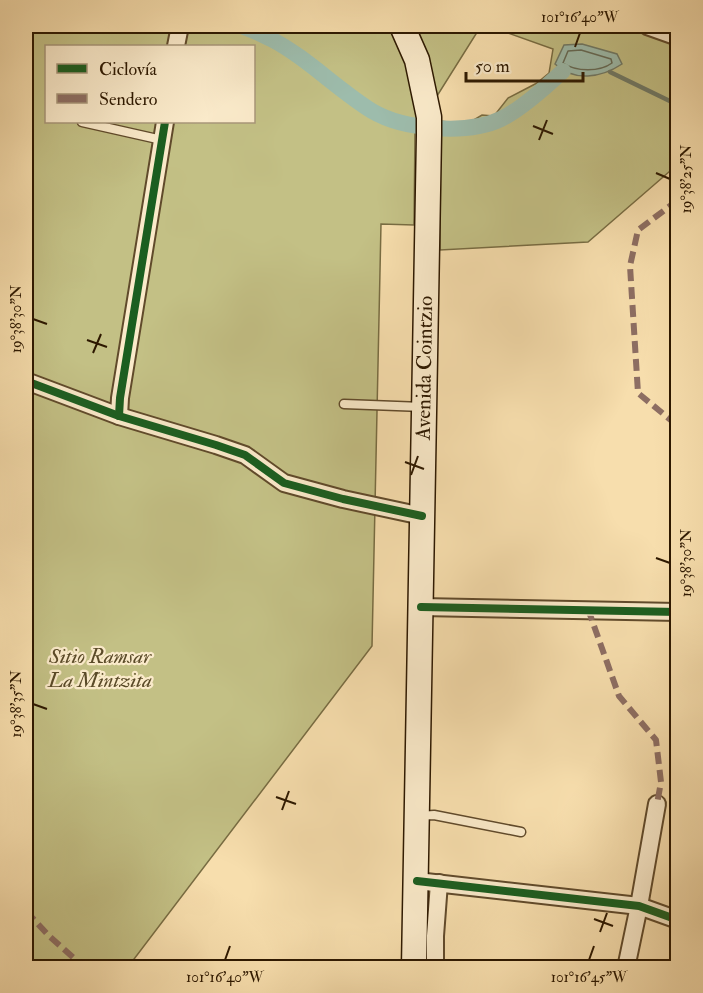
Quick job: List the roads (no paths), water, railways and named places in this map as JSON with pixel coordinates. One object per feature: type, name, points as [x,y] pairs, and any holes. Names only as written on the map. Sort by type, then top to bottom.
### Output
[{"type":"main road","name":"Avenida Cointzio","points":[[402,26],[417,60],[429,126],[418,816],[428,882],[414,968]]},
{"type":"street","points":[[176,45],[180,26]]},
{"type":"street","points":[[647,26],[678,37]]},
{"type":"street","points":[[119,416],[165,123]]},
{"type":"street","points":[[26,381],[119,416],[216,444],[245,455],[284,483],[393,511],[422,516]]},
{"type":"street","points":[[421,607],[678,612]]},
{"type":"street","points":[[626,968],[657,804]]},
{"type":"street","points":[[435,968],[428,882],[639,906],[678,920]]},
{"type":"lane","points":[[86,123],[162,140]]},
{"type":"lane","points":[[345,404],[423,407]]},
{"type":"lane","points":[[418,816],[434,815],[521,832]]},
{"type":"water","points":[[582,44],[617,54],[622,64],[597,75],[579,76],[562,70],[555,64],[564,45]]},
{"type":"waterway","points":[[242,26],[284,46],[372,111],[401,123],[418,126],[454,129],[487,124],[501,119],[525,104],[563,71]]},
{"type":"waterway","points":[[610,72],[678,105]]},
{"type":"park label","name":"Sitio Ramsar La Mintzita","points":[[100,668]]}]
